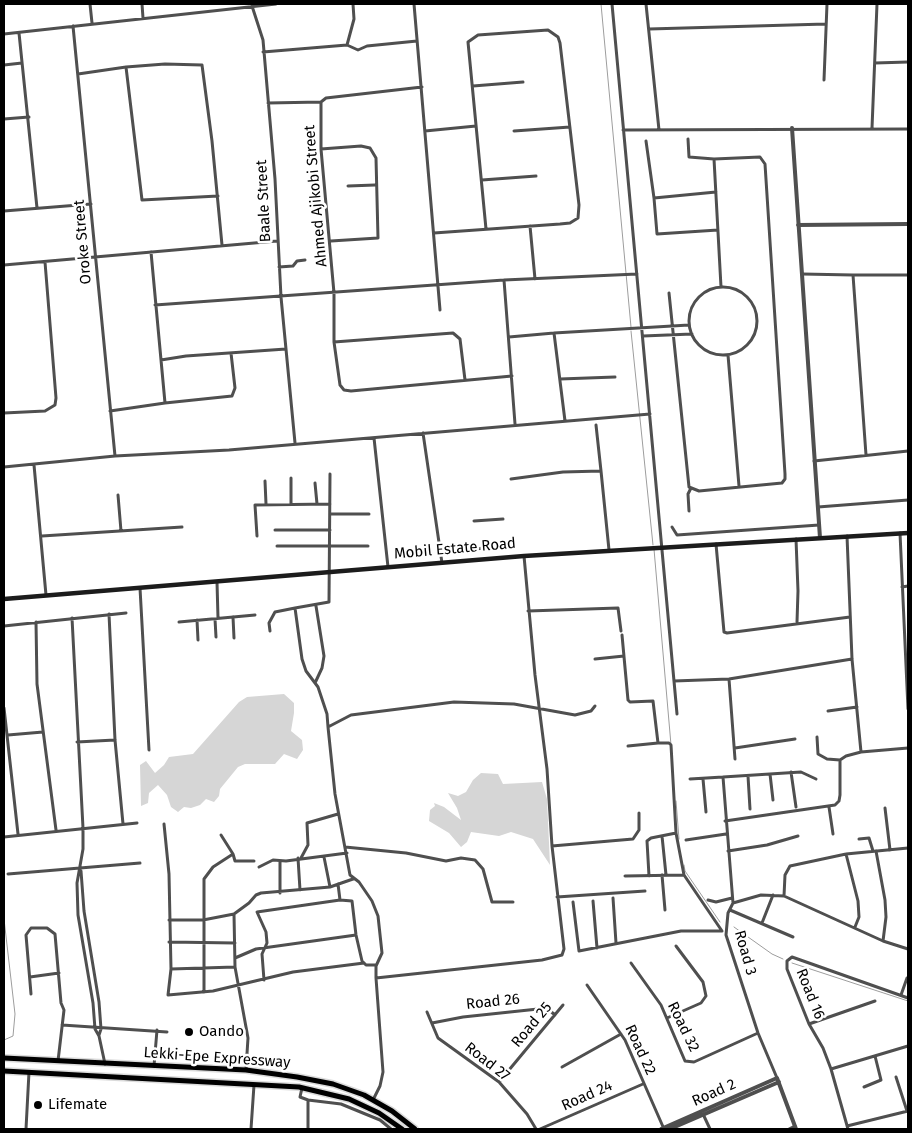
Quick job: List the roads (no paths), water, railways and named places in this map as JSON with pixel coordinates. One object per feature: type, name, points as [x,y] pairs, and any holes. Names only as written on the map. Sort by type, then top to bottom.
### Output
[{"type":"highway","name":"Lekki-Epe Expressway","points":[[4,1058],[246,1070],[292,1076],[333,1084],[373,1100],[415,1129]]},
{"type":"highway","name":"Lekki-Epe Expressway","points":[[4,1071],[302,1087],[334,1093],[362,1104],[402,1129]]},
{"type":"highway","points":[[291,1086],[292,1076]]},
{"type":"main road","name":"Mobil Estate Road","points":[[4,600],[524,556],[908,533]]},
{"type":"street","points":[[90,4],[92,23]]},
{"type":"street","points":[[142,4],[144,18]]},
{"type":"street","points":[[4,34],[276,4]]},
{"type":"street","points":[[347,45],[354,19],[353,4]]},
{"type":"street","points":[[414,4],[440,310]]},
{"type":"street","points":[[612,4],[622,130],[664,547],[677,714]]},
{"type":"street","points":[[646,4],[659,130]]},
{"type":"street","points":[[824,80],[828,4]]},
{"type":"street","points":[[872,128],[877,4]]},
{"type":"street","name":"Baale Street","points":[[252,6],[260,26],[263,52],[281,297],[295,443]]},
{"type":"street","points":[[649,28],[826,24]]},
{"type":"street","name":"Oroke Street","points":[[72,26],[115,456]]},
{"type":"street","points":[[434,234],[570,223],[578,218],[579,205],[560,43],[558,37],[548,30],[478,35],[468,42],[486,229]]},
{"type":"street","points":[[19,33],[38,208]]},
{"type":"street","points":[[263,52],[347,45],[358,50],[366,46],[417,41]]},
{"type":"street","points":[[875,63],[908,62]]},
{"type":"street","points":[[4,65],[22,63]]},
{"type":"street","points":[[78,74],[165,64],[202,65],[222,245]]},
{"type":"street","points":[[126,68],[142,200],[218,196]]},
{"type":"street","points":[[473,86],[523,82]]},
{"type":"street","name":"Ahmed Ajikobi Street","points":[[422,87],[326,98],[321,102],[321,150],[331,240],[334,342],[340,385],[344,390],[465,380]]},
{"type":"street","points":[[268,103],[321,102]]},
{"type":"street","points":[[4,119],[29,117]]},
{"type":"street","points":[[425,131],[476,126]]},
{"type":"street","points":[[514,131],[570,127]]},
{"type":"street","points":[[792,128],[820,538]]},
{"type":"street","points":[[622,130],[908,129]]},
{"type":"street","points":[[670,293],[687,478],[691,488],[699,491],[738,486],[776,485],[786,480],[765,164],[760,157],[714,159],[689,157],[688,139]]},
{"type":"street","points":[[646,141],[657,234],[718,230]]},
{"type":"street","points":[[321,150],[361,146],[370,148],[376,158],[378,238],[331,240]]},
{"type":"street","points":[[714,159],[722,287]]},
{"type":"street","points":[[482,180],[536,176]]},
{"type":"street","points":[[348,186],[376,185]]},
{"type":"street","points":[[654,198],[716,192]]},
{"type":"street","points":[[4,211],[91,204]]},
{"type":"street","points":[[798,225],[908,224]]},
{"type":"street","points":[[530,226],[534,279]]},
{"type":"street","points":[[4,265],[277,241]]},
{"type":"street","points":[[151,252],[165,403]]},
{"type":"street","points":[[279,267],[293,266],[297,261],[305,260]]},
{"type":"street","points":[[4,413],[45,411],[55,405],[45,262]]},
{"type":"street","points":[[155,305],[504,280],[628,276],[637,274]]},
{"type":"street","points":[[802,274],[908,275]]},
{"type":"street","points":[[853,275],[866,455]]},
{"type":"street","points":[[504,280],[515,424]]},
{"type":"street","points":[[722,287],[733,289],[743,294],[751,302],[757,317],[754,334],[748,344],[739,352],[728,355],[708,352],[699,346],[689,325],[690,311],[695,302],[707,292],[722,287]]},
{"type":"street","points":[[509,338],[554,332],[642,327],[673,328],[689,325]]},
{"type":"street","points":[[554,332],[566,421]]},
{"type":"street","points":[[334,342],[456,334],[460,339],[465,380],[512,376]]},
{"type":"street","points":[[643,336],[692,334]]},
{"type":"street","points":[[161,360],[186,356],[286,349]]},
{"type":"street","points":[[110,411],[232,396],[236,388],[231,353]]},
{"type":"street","points":[[728,355],[738,486]]},
{"type":"street","points":[[560,379],[615,377]]},
{"type":"street","points":[[4,468],[115,456],[229,450],[515,424],[650,414]]},
{"type":"street","points":[[596,425],[609,550]]},
{"type":"street","points":[[423,433],[442,564]]},
{"type":"street","points":[[374,438],[388,567]]},
{"type":"street","points":[[814,461],[908,450]]},
{"type":"street","points":[[34,465],[46,595]]},
{"type":"street","points":[[511,478],[564,472],[600,471]]},
{"type":"street","points":[[270,631],[270,620],[275,612],[316,606],[329,602],[330,474]]},
{"type":"street","points":[[290,478],[291,504]]},
{"type":"street","points":[[265,481],[266,504]]},
{"type":"street","points":[[315,482],[317,504]]},
{"type":"street","points":[[688,511],[688,494],[691,488]]},
{"type":"street","points":[[118,495],[121,531]]},
{"type":"street","points":[[818,507],[908,500]]},
{"type":"street","points":[[257,536],[255,505],[330,504]]},
{"type":"street","points":[[330,514],[370,514]]},
{"type":"street","points":[[474,521],[504,519]]},
{"type":"street","points":[[672,527],[677,536],[819,524]]},
{"type":"street","points":[[42,536],[182,527]]},
{"type":"street","points":[[275,530],[330,530]]},
{"type":"street","points":[[900,534],[908,710]]},
{"type":"street","points":[[847,536],[852,659],[861,752]]},
{"type":"street","points":[[796,539],[797,622]]},
{"type":"street","points":[[716,543],[724,632],[850,616]]},
{"type":"street","points":[[476,549],[506,545]]},
{"type":"street","points":[[277,546],[368,546]]},
{"type":"street","points":[[376,978],[542,960],[560,956],[564,950],[557,897],[547,769],[528,611],[524,556]]},
{"type":"street","points":[[216,637],[217,582]]},
{"type":"street","points":[[902,587],[908,586]]},
{"type":"street","points":[[140,588],[149,750]]},
{"type":"street","points":[[314,682],[322,668],[324,656],[316,606]]},
{"type":"street","points":[[295,608],[302,659],[306,671],[323,699],[338,814],[353,879]]},
{"type":"street","points":[[528,611],[618,608],[628,700],[630,702],[654,702],[658,743]]},
{"type":"street","points":[[4,626],[126,613]]},
{"type":"street","points":[[109,614],[123,824]]},
{"type":"street","points":[[179,622],[255,615]]},
{"type":"street","points":[[232,617],[234,638]]},
{"type":"street","points":[[72,618],[82,828],[81,868],[101,1029],[99,1036]]},
{"type":"street","points":[[196,620],[198,640]]},
{"type":"street","points":[[36,622],[38,684],[56,830]]},
{"type":"street","points":[[596,659],[624,656]]},
{"type":"street","points":[[674,681],[729,679],[852,659]]},
{"type":"street","points":[[729,679],[735,758]]},
{"type":"street","points":[[328,727],[351,715],[454,702],[514,704],[574,715],[591,711],[595,706]]},
{"type":"street","points":[[4,708],[18,834]]},
{"type":"street","points":[[828,711],[857,708]]},
{"type":"street","points":[[8,735],[43,732]]},
{"type":"street","points":[[817,737],[818,754],[826,759],[840,760],[846,756],[861,752],[908,748]]},
{"type":"street","points":[[735,748],[795,739]]},
{"type":"street","points":[[78,742],[116,740]]},
{"type":"street","points":[[628,746],[658,743],[669,743],[671,745],[676,833],[684,875],[726,935]]},
{"type":"street","points":[[725,821],[829,807],[839,802],[840,760]]},
{"type":"street","points":[[791,772],[796,807]]},
{"type":"street","points":[[690,779],[806,772],[816,779]]},
{"type":"street","points":[[770,774],[773,800]]},
{"type":"street","points":[[748,776],[750,809]]},
{"type":"street","points":[[722,777],[733,903],[746,898],[773,895],[784,896],[883,940],[908,949]]},
{"type":"street","points":[[703,779],[706,812]]},
{"type":"street","points":[[829,807],[833,834]]},
{"type":"street","points":[[885,808],[890,850]]},
{"type":"street","points":[[552,846],[633,839],[639,830],[639,813]]},
{"type":"street","points":[[300,890],[300,858],[308,845],[307,824],[338,814]]},
{"type":"street","points":[[4,837],[18,834],[137,823]]},
{"type":"street","points":[[164,824],[168,868],[171,969],[168,995],[204,992],[238,986],[293,972],[364,963],[366,965],[376,965]]},
{"type":"street","points":[[650,876],[647,841],[676,833]]},
{"type":"street","points":[[686,840],[726,834]]},
{"type":"street","points":[[221,835],[233,854],[235,861],[254,861]]},
{"type":"street","points":[[662,836],[665,910]]},
{"type":"street","points":[[728,851],[767,845],[798,836]]},
{"type":"street","points":[[859,839],[869,838],[874,851],[884,900],[883,940]]},
{"type":"street","points":[[345,847],[406,853],[446,860],[461,858],[475,860],[483,869],[492,902],[513,902]]},
{"type":"street","points":[[784,896],[785,875],[790,866],[846,854],[908,848]]},
{"type":"street","points":[[259,867],[270,861],[324,857],[347,852]]},
{"type":"street","points":[[204,992],[204,879],[212,867],[233,854]]},
{"type":"street","points":[[846,854],[858,901],[859,917],[855,927]]},
{"type":"street","points":[[324,857],[330,887]]},
{"type":"street","points":[[280,861],[280,893]]},
{"type":"street","points":[[8,874],[140,863]]},
{"type":"street","points":[[81,868],[77,883],[78,915],[93,1003],[95,1029],[99,1036],[105,1064]]},
{"type":"street","points":[[625,876],[684,875]]},
{"type":"street","points":[[169,920],[204,920],[234,914],[256,895],[330,887],[353,879],[359,882],[376,909],[382,953],[376,965],[376,978],[383,1072],[380,1086],[373,1100]]},
{"type":"street","points":[[338,884],[340,900]]},
{"type":"street","points":[[557,897],[615,891],[645,891]]},
{"type":"street","points":[[762,923],[773,895]]},
{"type":"street","points":[[613,898],[616,944]]},
{"type":"street","points":[[708,900],[716,902],[732,898]]},
{"type":"street","points":[[264,980],[262,954],[265,948],[266,932],[256,912],[340,900],[352,901],[356,935],[364,963]]},
{"type":"street","points":[[593,901],[598,948]]},
{"type":"street","points":[[573,902],[577,949],[581,951],[690,930],[722,931]]},
{"type":"street","name":"Road 3","points":[[733,903],[726,935],[758,1033],[778,1080],[795,1128]]},
{"type":"street","points":[[730,910],[793,936]]},
{"type":"street","points":[[234,914],[236,958],[234,967],[248,1038],[246,1070]]},
{"type":"street","points":[[31,994],[26,935],[31,928],[47,928],[55,934],[64,1010],[58,1061]]},
{"type":"street","points":[[236,958],[256,949],[356,935]]},
{"type":"street","points":[[170,942],[235,943]]},
{"type":"street","points":[[667,1018],[701,1003],[706,996],[703,982],[676,946]]},
{"type":"street","points":[[85,955],[91,955]]},
{"type":"street","name":"Road 16","points":[[848,1128],[831,1069],[823,1048],[809,1024],[787,969],[787,961],[792,957],[908,998]]},
{"type":"street","name":"Road 32","points":[[631,963],[654,995],[667,1018],[682,1055],[689,1063],[758,1033]]},
{"type":"street","points":[[171,969],[234,967]]},
{"type":"street","points":[[30,976],[59,974]]},
{"type":"street","points":[[901,996],[907,978]]},
{"type":"street","name":"Road 22","points":[[587,985],[621,1034],[634,1059],[663,1129]]},
{"type":"street","points":[[809,1024],[876,1001]]},
{"type":"street","name":"Road 25","points":[[499,1082],[563,1005]]},
{"type":"street","name":"Road 26","points":[[432,1023],[463,1016],[538,1009],[549,1010],[555,1015]]},
{"type":"street","name":"Road 27","points":[[427,1012],[438,1038],[499,1082],[538,1129]]},
{"type":"street","points":[[62,1025],[95,1029],[157,1030],[167,1032]]},
{"type":"street","points":[[154,1066],[157,1030]]},
{"type":"street","points":[[562,1067],[621,1034]]},
{"type":"street","points":[[831,1069],[908,1046]]},
{"type":"street","points":[[864,1087],[882,1080],[875,1056]]},
{"type":"street","points":[[26,1129],[29,1072]]},
{"type":"street","points":[[848,1128],[907,1111],[896,1077]]},
{"type":"street","name":"Road 2","points":[[663,1129],[778,1080]]},
{"type":"street","points":[[250,1129],[254,1084]]},
{"type":"street","name":"Road 24","points":[[538,1129],[643,1084]]},
{"type":"street","points":[[302,1087],[300,1097],[308,1100],[341,1104],[380,1120],[391,1129]]},
{"type":"street","points":[[308,1100],[308,1129]]},
{"type":"street","points":[[702,1113],[710,1129]]},
{"type":"street","name":"Road 2","points":[[670,1129],[702,1113]]},
{"type":"street","points":[[789,1129],[795,1128]]},
{"type":"waterway","points":[[601,4],[631,327]]},
{"type":"waterway","points":[[631,331],[653,545]]},
{"type":"waterway","points":[[654,549],[671,745]]},
{"type":"waterway","points":[[676,801],[679,839]]},
{"type":"waterway","points":[[684,865],[685,871],[720,922]]},
{"type":"waterway","points":[[4,919],[15,1014],[13,1036],[4,1040]]},
{"type":"waterway","points":[[734,927],[772,954],[783,959]]},
{"type":"waterway","points":[[792,963],[908,1001]]},
{"type":"place","name":"Oando","points":[[189,1032]]},
{"type":"place","name":"Lifemate","points":[[38,1105]]}]
